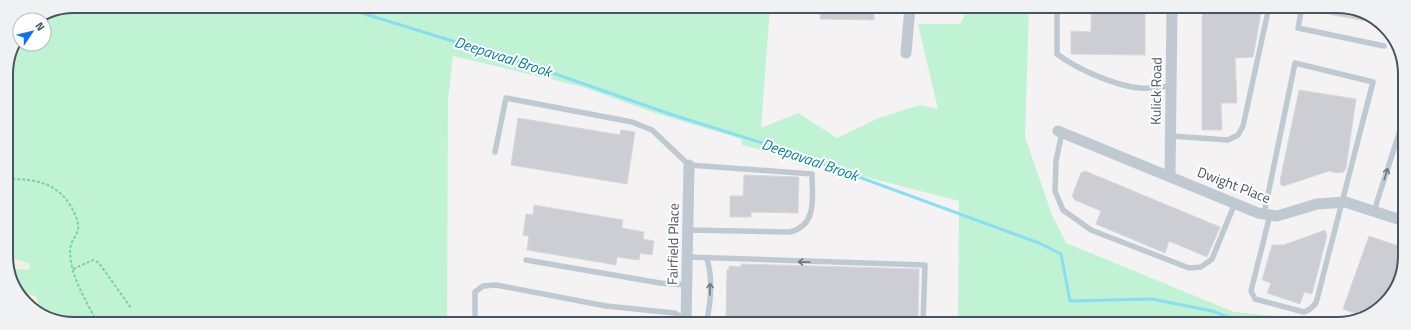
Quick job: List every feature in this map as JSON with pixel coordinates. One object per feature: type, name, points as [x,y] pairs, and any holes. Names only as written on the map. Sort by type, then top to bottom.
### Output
[{"type":"street","points":[[906,53],[910,13]]},
{"type":"street","name":"Kulick Road","points":[[1170,176],[1172,13]]},
{"type":"street","name":"Dwight Place","points":[[1060,132],[1235,203],[1267,214],[1277,216],[1317,204],[1342,202],[1398,219]]},
{"type":"street","name":"Fairfield Place","points":[[686,317],[689,165]]},
{"type":"lane","points":[[1058,13],[1057,54],[1064,60],[1101,77],[1124,85],[1141,88],[1171,86]]},
{"type":"lane","points":[[1171,136],[1228,140],[1238,135],[1243,126],[1268,13]]},
{"type":"lane","points":[[1301,13],[1298,28],[1384,46]]},
{"type":"lane","points":[[1295,63],[1373,82],[1316,303],[1304,312],[1255,299],[1250,291],[1267,214],[1295,63]]},
{"type":"lane","points":[[495,152],[506,98],[632,122],[652,130],[689,165],[812,174],[811,217],[804,226],[797,230],[790,232],[688,230]]},
{"type":"lane","points":[[1060,132],[1056,161],[1055,191],[1063,210],[1091,230],[1189,268],[1202,267],[1212,259],[1235,203]]},
{"type":"lane","points":[[1374,212],[1398,137]]},
{"type":"lane","points":[[687,257],[707,259],[925,265],[923,317]]},
{"type":"lane","points":[[707,259],[711,272],[710,304],[708,317]]},
{"type":"lane","points":[[526,260],[660,283],[687,285]]},
{"type":"lane","points":[[475,317],[475,292],[484,286],[496,284],[606,306],[675,313],[680,317]]},
{"type":"path","points":[[13,179],[39,181],[55,188],[63,195],[78,222],[78,231],[71,245],[73,269],[81,294],[94,317]]},
{"type":"path","points":[[73,269],[93,260],[99,263],[131,308]]},
{"type":"green space","points":[[74,13],[770,13],[761,128],[798,113],[837,138],[879,118],[920,105],[938,109],[918,24],[960,24],[966,13],[1029,13],[1025,137],[1052,215],[1066,243],[1234,312],[1284,317],[958,317],[959,201],[742,145],[741,139],[652,112],[583,87],[453,56],[448,99],[447,317],[62,316],[43,309],[31,299],[19,283],[14,268],[13,70],[17,52],[52,52],[52,18],[62,14]]},
{"type":"sand","points":[[13,260],[29,263],[30,268],[27,270],[14,268]]},
{"type":"sand","points":[[30,294],[37,297],[38,305],[31,299],[28,296]]},
{"type":"building","points":[[820,13],[874,13],[874,20],[820,19]]},
{"type":"building","points":[[1091,13],[1145,13],[1145,55],[1071,54],[1071,31],[1091,32]]},
{"type":"building","points":[[1202,13],[1261,13],[1253,57],[1235,58],[1237,103],[1221,103],[1222,130],[1202,130]]},
{"type":"building","points":[[1323,13],[1349,14],[1369,21]]},
{"type":"building","points":[[1299,90],[1356,99],[1346,168],[1344,172],[1336,173],[1329,171],[1284,186],[1281,185],[1280,181]]},
{"type":"building","points":[[518,118],[620,135],[621,130],[635,132],[627,184],[511,165]]},
{"type":"building","points":[[1085,171],[1220,227],[1207,257],[1169,241],[1165,253],[1096,224],[1101,211],[1075,200],[1072,196],[1081,173]]},
{"type":"building","points":[[744,175],[799,177],[798,213],[751,212],[751,217],[730,217],[730,196],[743,196]]},
{"type":"building","points":[[534,205],[623,220],[622,228],[644,232],[643,239],[654,241],[652,255],[640,253],[639,260],[617,257],[616,265],[527,250],[529,236],[523,235],[526,214],[533,215]]},
{"type":"building","points":[[1325,230],[1327,236],[1312,294],[1304,292],[1300,304],[1267,293],[1271,283],[1262,280],[1272,245],[1284,245]]},
{"type":"building","points":[[1369,236],[1398,246],[1395,276],[1390,287],[1383,296],[1368,309],[1356,314],[1343,309]]},
{"type":"building","points":[[741,264],[919,269],[918,317],[726,317],[727,270],[729,270],[729,266],[741,267]]},
{"type":"waterway","name":"Deepavaal Brook","points":[[362,13],[521,62],[670,114],[788,151],[1039,243],[1061,254],[1070,301],[1152,299],[1212,311],[1228,317]]}]
